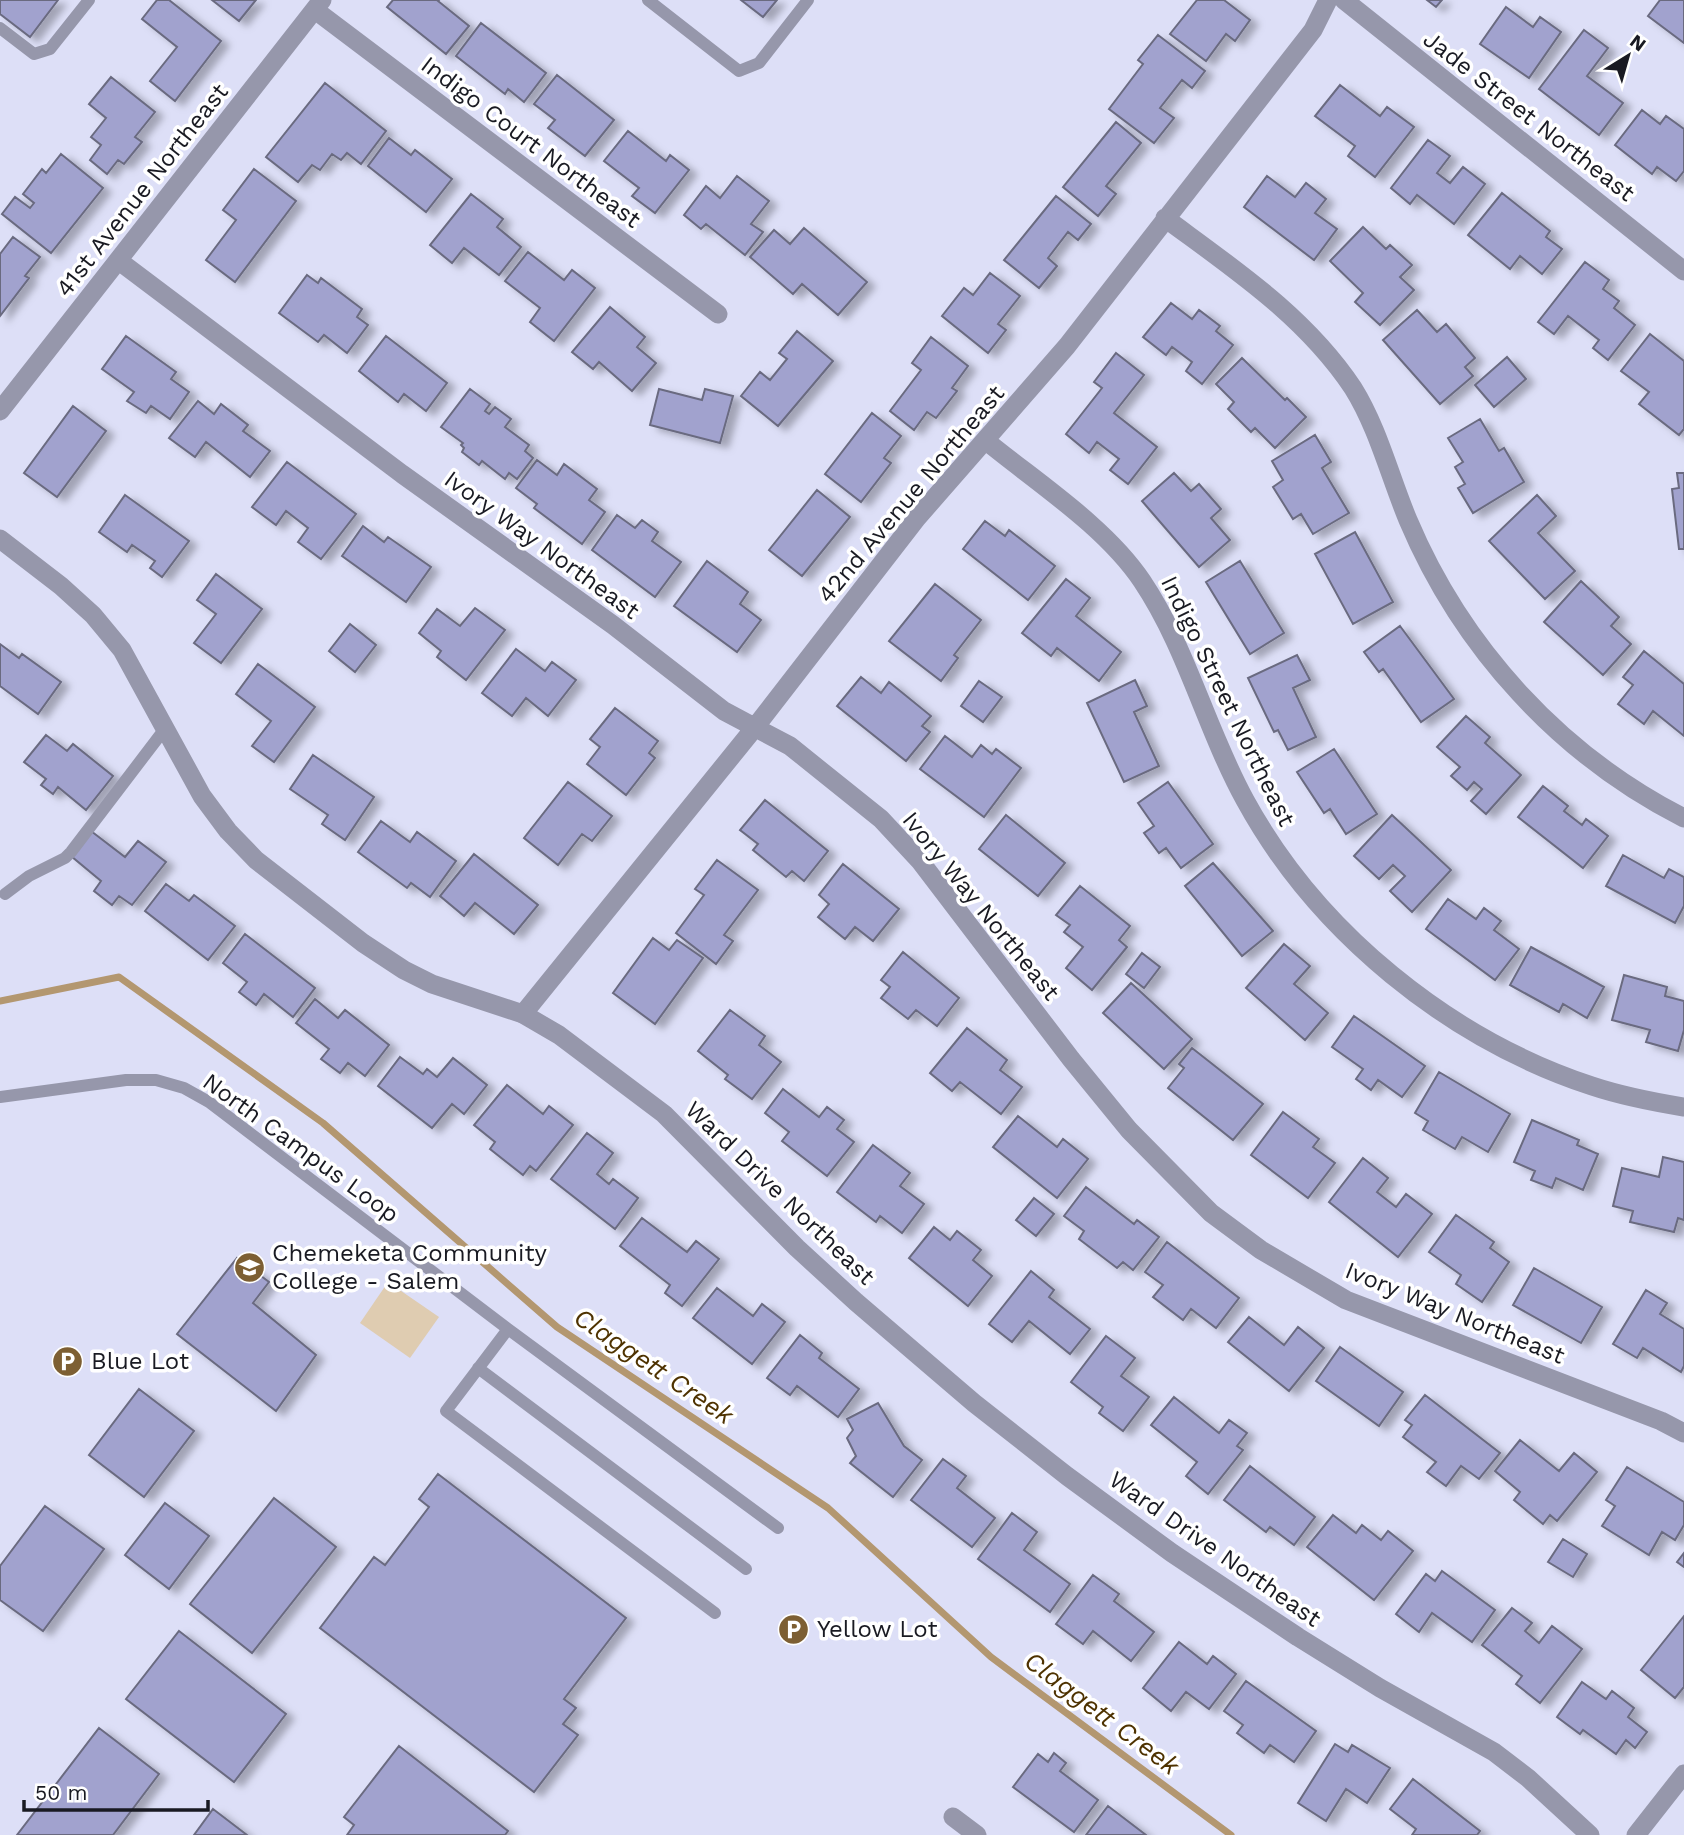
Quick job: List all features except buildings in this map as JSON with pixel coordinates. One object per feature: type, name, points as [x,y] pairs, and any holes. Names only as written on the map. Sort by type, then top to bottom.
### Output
[{"type":"street","name":"42nd Avenue Northeast","points":[[523,1014],[756,726],[917,518],[1068,346],[1313,30],[1328,0]]},
{"type":"street","name":"Jade Street Northeast","points":[[1343,0],[1684,271]]},
{"type":"street","name":"41st Avenue Northeast","points":[[0,411],[319,5]]},
{"type":"street","name":"Indigo Court Northeast","points":[[319,5],[718,314]]},
{"type":"street","points":[[1165,218],[1262,290],[1293,316],[1326,352],[1354,390],[1374,429],[1409,521],[1436,577],[1456,611],[1510,683],[1544,719],[1586,755],[1643,797],[1684,818]]},
{"type":"street","name":"Ivory Way Northeast","points":[[119,261],[402,474],[613,625],[724,711],[790,746],[881,820],[920,861],[1070,1059],[1129,1130],[1212,1213],[1261,1250],[1346,1300],[1661,1421],[1684,1433]]},
{"type":"street","name":"Indigo Street Northeast","points":[[985,440],[1104,536],[1141,579],[1165,620],[1244,799],[1271,844],[1314,899],[1361,948],[1452,1019],[1527,1059],[1590,1085],[1638,1099],[1684,1107]]},
{"type":"street","name":"Ward Drive Northeast","points":[[0,539],[61,586],[93,615],[122,650],[202,796],[228,831],[256,860],[363,943],[404,970],[432,984],[523,1014],[559,1035],[663,1114],[797,1248],[856,1302],[974,1403],[1067,1476],[1172,1553],[1298,1637],[1380,1688],[1494,1752],[1528,1778],[1590,1835]]},
{"type":"street","points":[[1636,1835],[1684,1774]]},
{"type":"street","points":[[953,1817],[977,1835]]},
{"type":"lane","points":[[0,28],[34,54],[50,49],[89,0]]},
{"type":"lane","points":[[648,0],[738,71],[759,64],[807,0]]},
{"type":"lane","points":[[5,894],[29,876],[65,858],[71,852],[164,730]]},
{"type":"lane","name":"North Campus Loop","points":[[0,1097],[126,1080],[156,1080],[184,1088],[209,1102],[508,1329],[778,1528]]},
{"type":"lane","points":[[508,1329],[446,1411],[715,1613]]},
{"type":"lane","points":[[478,1368],[746,1569]]},
{"type":"shaded area","points":[[388,1282],[439,1317],[410,1358],[360,1323]]},
{"type":"waterway","name":"Claggett Creek","points":[[0,1001],[119,977],[323,1123],[557,1327],[828,1508],[991,1657],[1231,1835]]},
{"type":"place","name":"Chemeketa Community College - Salem","points":[[249,1267]]},
{"type":"place","name":"Blue Lot","points":[[68,1361]]},
{"type":"place","name":"Yellow Lot","points":[[794,1629]]}]
